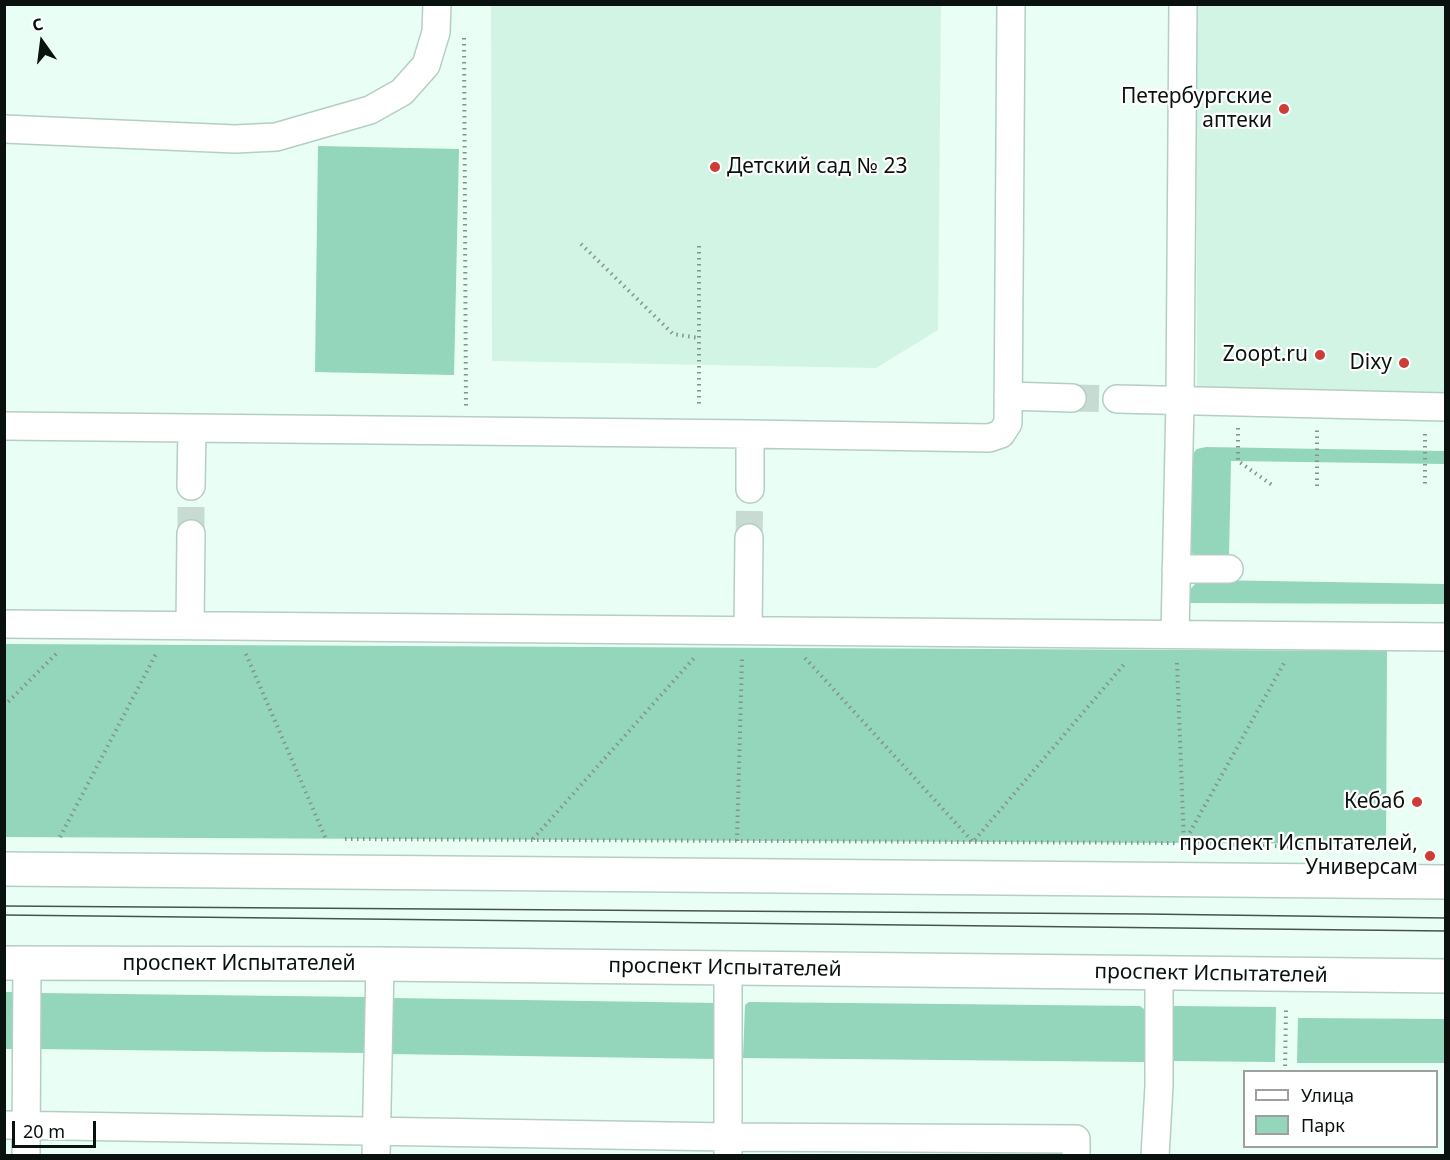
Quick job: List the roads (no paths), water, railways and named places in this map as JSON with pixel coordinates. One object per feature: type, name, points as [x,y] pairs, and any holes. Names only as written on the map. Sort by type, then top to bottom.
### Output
[{"type":"main road","points":[[4,869],[1446,882]]},
{"type":"main road","name":"проспект Испытателей","points":[[16,963],[380,964],[1446,976]]},
{"type":"street","points":[[4,129],[235,139],[276,137],[360,113],[402,92],[426,65],[436,32],[437,4]]},
{"type":"street","points":[[4,426],[989,438],[1001,434],[1008,423],[1011,4]]},
{"type":"street","points":[[1175,634],[1180,400],[1183,4]]},
{"type":"street","points":[[1008,396],[1072,398]]},
{"type":"street","points":[[1118,399],[1435,407]]},
{"type":"street","points":[[192,429],[192,486]]},
{"type":"street","points":[[750,434],[750,489]]},
{"type":"street","points":[[190,625],[191,534]]},
{"type":"street","points":[[745,639],[749,538]]},
{"type":"street","points":[[1176,569],[1228,569]]},
{"type":"street","points":[[4,624],[190,625],[745,639],[1175,634],[1446,637]]},
{"type":"street","points":[[16,963],[15,1126],[26,1155]]},
{"type":"street","points":[[376,1144],[380,964]]},
{"type":"street","points":[[728,968],[728,1146]]},
{"type":"street","points":[[1155,1155],[1159,1086],[1159,973]]},
{"type":"street","points":[[15,1126],[376,1144],[728,1146],[1076,1139],[1076,1155]]},
{"type":"tunnel","points":[[1072,398],[1117,399]]},
{"type":"tunnel","points":[[191,486],[191,534]]},
{"type":"tunnel","points":[[749,538],[750,489]]},
{"type":"tram line","points":[[4,906],[1446,918]]},
{"type":"tram line","points":[[4,915],[1446,931]]},
{"type":"place","name":"Петербургские аптеки","points":[[1284,109]]},
{"type":"place","name":"Детский сад № 23","points":[[715,167]]},
{"type":"place","name":"Zoopt.ru","points":[[1320,355]]},
{"type":"place","name":"Dixy","points":[[1404,363]]},
{"type":"place","name":"Кебаб","points":[[1417,802]]},
{"type":"place","name":"проспект Испытателей, Универсам","points":[[1430,856]]}]
